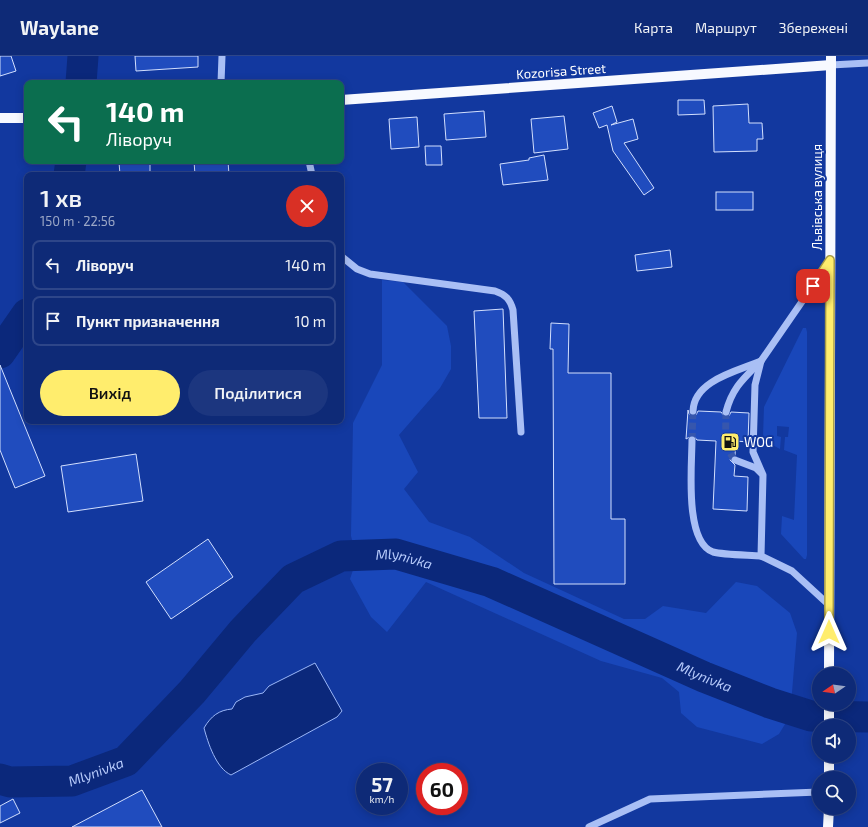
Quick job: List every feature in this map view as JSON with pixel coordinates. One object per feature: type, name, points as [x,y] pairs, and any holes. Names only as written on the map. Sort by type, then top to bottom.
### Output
[{"type":"main road","name":"Kozorisa Street","points":[[344,100],[831,61]]},
{"type":"main road","name":"Львівська вулиця","points":[[829,667],[831,61]]},
{"type":"main road","points":[[0,118],[24,118]]},
{"type":"main road","points":[[828,815],[828,827]]},
{"type":"street","points":[[221,80],[222,56]]},
{"type":"street","points":[[831,61],[868,63]]},
{"type":"street","points":[[344,258],[357,269],[370,274],[495,291],[504,294],[510,301],[513,310],[521,432]]},
{"type":"street","points":[[726,412],[729,401],[738,384],[761,361],[830,260]]},
{"type":"street","points":[[693,410],[700,390],[712,382],[761,361]]},
{"type":"street","points":[[761,361],[755,385],[753,452],[763,475],[762,556]]},
{"type":"street","points":[[692,440],[692,517],[701,542],[712,552],[762,556],[792,571],[829,605]]},
{"type":"street","points":[[735,460],[756,468],[763,475]]},
{"type":"street","points":[[589,827],[650,799],[812,792]]},
{"type":"shaded area","points":[[382,280],[403,282],[447,326],[451,346],[451,369],[440,388],[399,435],[418,472],[404,489],[429,522],[470,537],[524,573],[624,619],[645,619],[663,606],[706,613],[736,582],[757,586],[790,613],[797,633],[790,716],[779,734],[762,744],[697,727],[681,713],[679,692],[662,678],[601,661],[426,582],[387,632],[371,617],[350,579],[357,558],[351,536],[353,423],[382,365]]},
{"type":"shaded area","points":[[803,328],[806,328],[807,332],[806,559],[804,559],[781,534],[782,516],[794,520],[797,455],[784,450],[785,437],[788,437],[789,427],[777,426],[777,436],[781,437],[780,449],[765,441],[763,436],[764,407]]},
{"type":"shaded area","points":[[315,663],[342,711],[337,717],[231,775],[226,772],[217,761],[210,748],[204,728],[210,720],[219,712],[232,709],[236,702],[245,697],[263,693],[269,686]]},
{"type":"building","points":[[0,56],[11,56],[16,71],[0,76]]},
{"type":"building","points":[[135,56],[198,56],[198,67],[136,71]]},
{"type":"building","points":[[678,100],[704,100],[705,114],[678,115]]},
{"type":"building","points":[[748,104],[749,123],[762,123],[763,139],[757,139],[757,151],[714,152],[713,106]]},
{"type":"building","points":[[612,106],[617,122],[611,125],[633,119],[638,139],[624,143],[654,188],[644,195],[613,151],[607,125],[599,128],[593,113]]},
{"type":"building","points":[[484,111],[486,137],[446,140],[444,114]]},
{"type":"building","points":[[564,116],[568,149],[534,153],[531,119]]},
{"type":"building","points":[[417,117],[419,147],[391,149],[389,119]]},
{"type":"building","points":[[425,146],[441,146],[442,165],[426,165]]},
{"type":"building","points":[[544,155],[548,180],[503,185],[500,164],[529,160],[529,158]]},
{"type":"building","points":[[119,164],[150,164],[150,172],[120,172]]},
{"type":"building","points":[[194,164],[228,164],[229,172],[195,172]]},
{"type":"building","points":[[716,192],[753,192],[753,210],[716,210]]},
{"type":"building","points":[[670,250],[672,267],[637,271],[635,255]]},
{"type":"building","points":[[503,309],[507,418],[479,418],[474,311]]},
{"type":"building","points":[[551,323],[569,324],[568,373],[611,373],[611,519],[625,519],[625,584],[554,584],[553,349],[550,349]]},
{"type":"building","points":[[0,365],[45,476],[15,488],[0,450]]},
{"type":"building","points":[[688,410],[689,414],[692,416],[696,415],[698,411],[721,412],[725,417],[729,416],[731,412],[749,413],[748,442],[736,441],[735,455],[732,456],[730,460],[735,465],[734,476],[748,477],[747,511],[713,509],[716,441],[697,440],[693,435],[686,439]]},
{"type":"building","points":[[136,454],[143,501],[68,512],[61,466]]},
{"type":"building","points":[[208,539],[233,577],[171,619],[146,582]]},
{"type":"building","points":[[142,790],[162,827],[72,827]]},
{"type":"building","points":[[13,799],[20,813],[0,823],[0,806]]},
{"type":"waterway","name":"Mlynivka","points":[[81,80],[83,56]]},
{"type":"waterway","name":"Mlynivka","points":[[69,172],[71,164]]},
{"type":"waterway","name":"Mlynivka","points":[[0,353],[24,318]]},
{"type":"waterway","name":"Mlynivka","points":[[0,779],[10,782],[72,781],[126,761],[192,692],[243,631],[293,579],[341,556],[396,554],[491,582],[704,677],[770,703],[811,716],[868,717]]},
{"type":"tunnel","points":[[692,440],[693,411]]},
{"type":"tunnel","points":[[726,412],[727,443],[731,455],[735,460]]},
{"type":"place","name":"WOG","points":[[730,442]]},
{"type":"route","points":[[813,286],[830,260],[829,632]]}]
